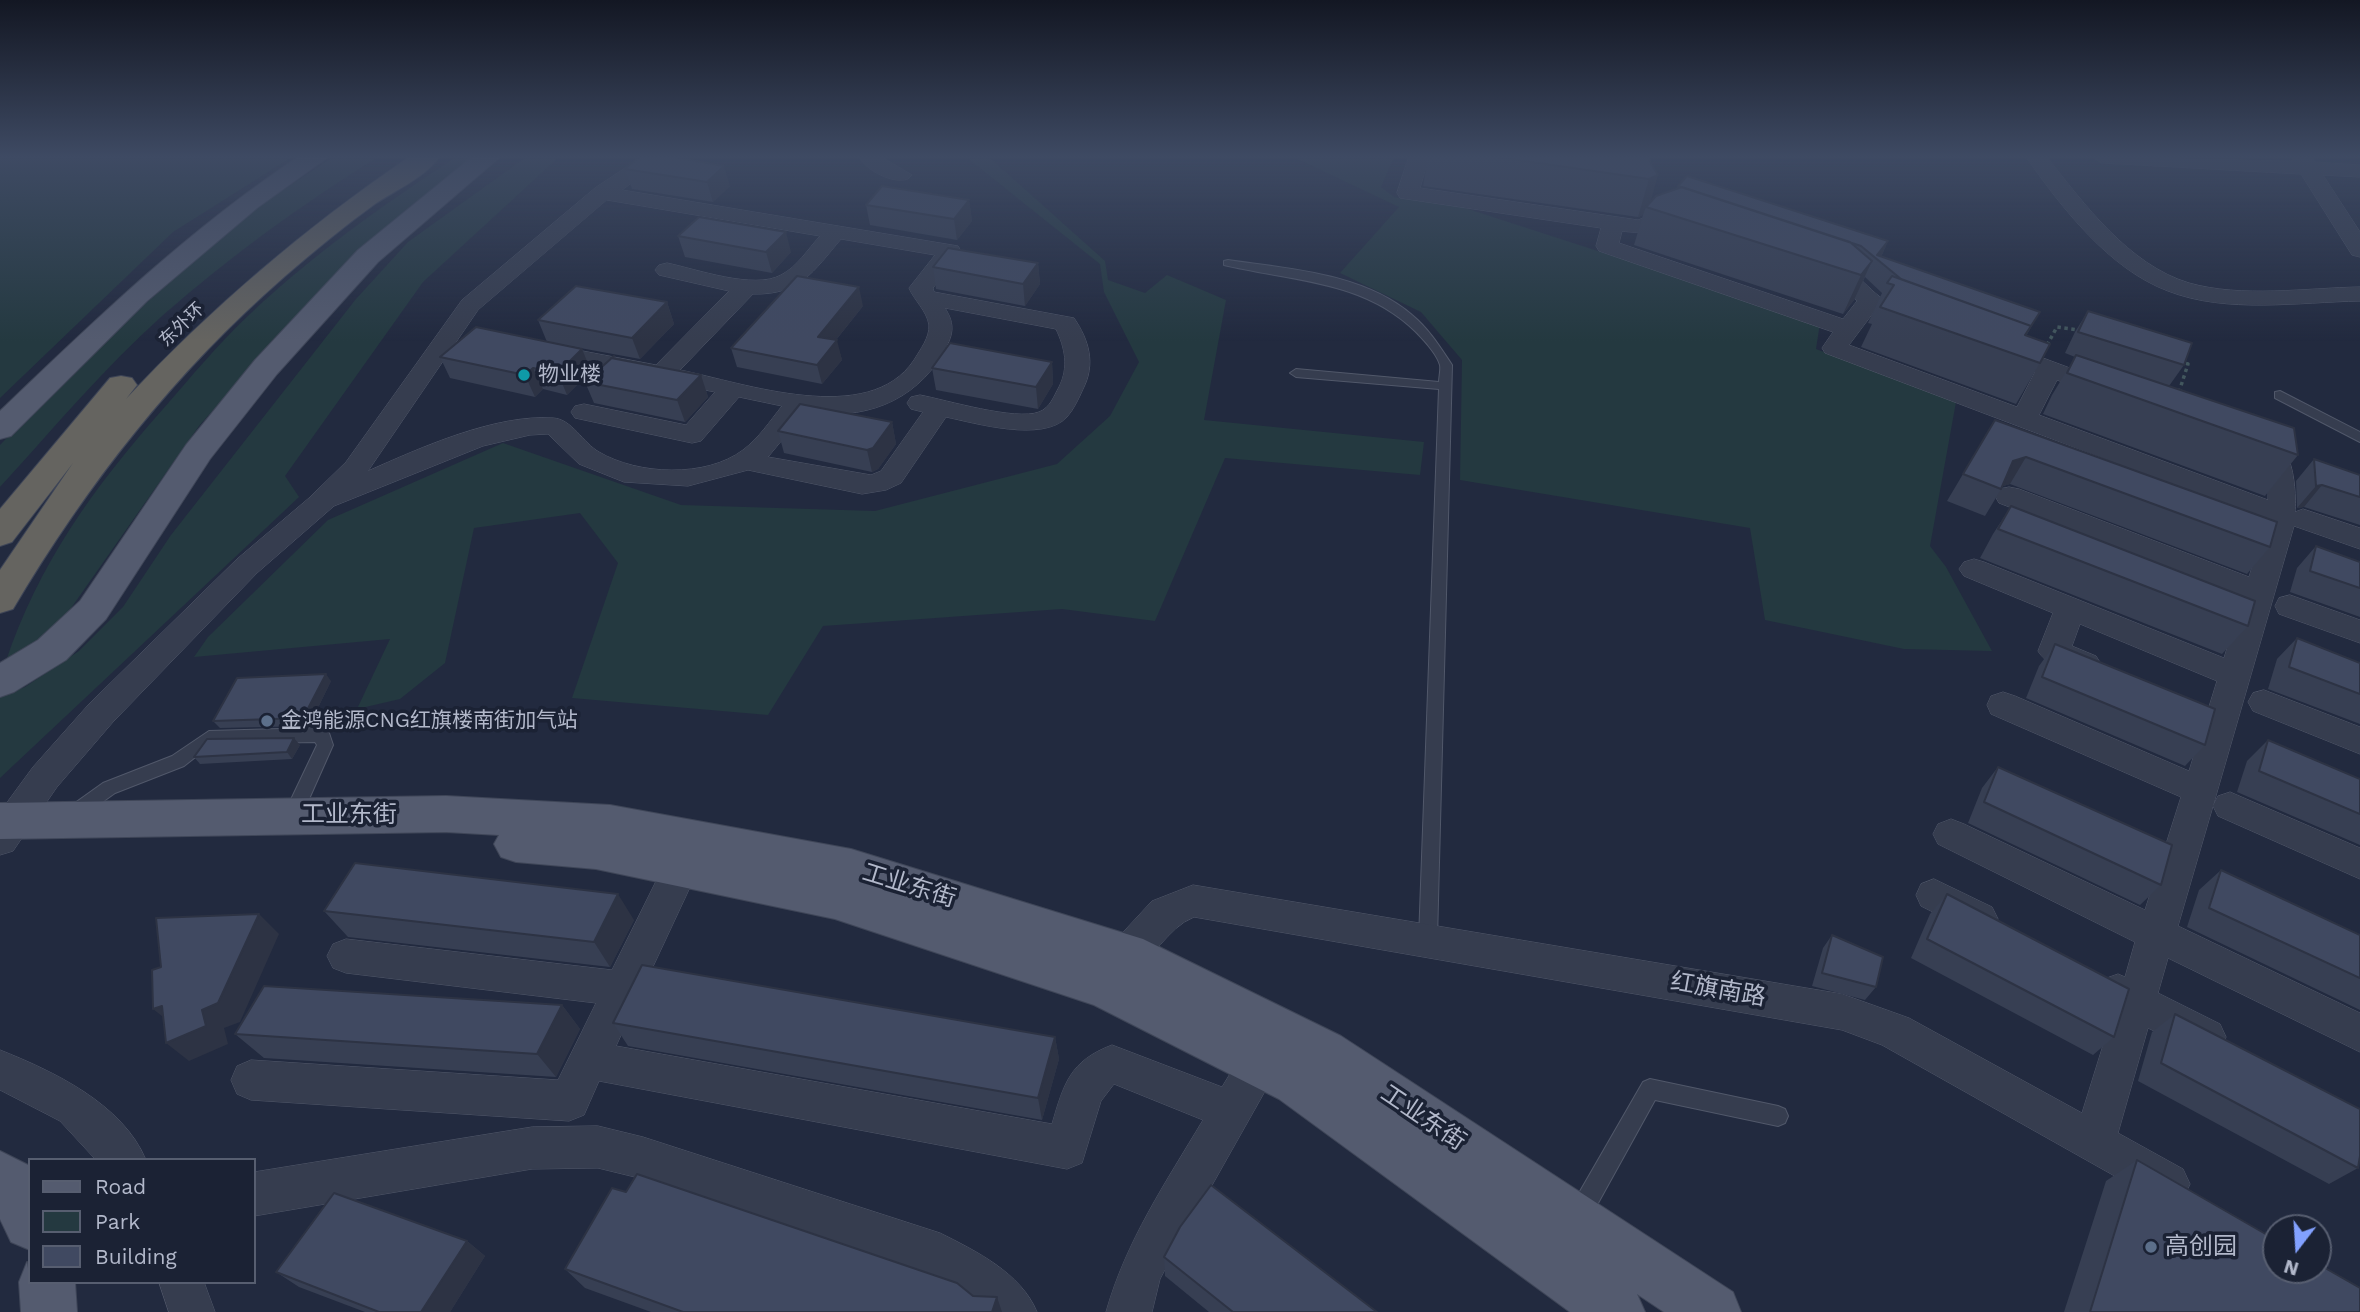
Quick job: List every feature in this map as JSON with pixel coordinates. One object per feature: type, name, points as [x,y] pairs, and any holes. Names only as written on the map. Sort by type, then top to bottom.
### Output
[{"type":"highway","name":"东外环","points":[[0,534],[34,487],[114,392],[189,317],[262,253],[313,218]]},
{"type":"highway","points":[[0,600],[64,500],[128,415],[224,317],[308,240],[338,218]]},
{"type":"main road","points":[[0,429],[137,295],[229,218]]},
{"type":"main road","points":[[0,682],[52,649],[93,610],[198,452],[266,367],[368,256],[414,218]]},
{"type":"main road","name":"工业东街","points":[[3,831],[65,817],[446,814],[610,823],[851,868],[1127,954],[1324,1052],[1713,1312]]},
{"type":"main road","name":"工业东街","points":[[3,831],[434,836],[596,851],[835,899],[1106,987],[1297,1082],[1617,1312]]},
{"type":"main road","points":[[0,1177],[10,1184],[28,1219]]},
{"type":"main road","points":[[47,1284],[50,1312]]},
{"type":"street","points":[[3,831],[101,713],[247,566],[319,505],[356,468],[470,305],[573,218]]},
{"type":"street","points":[[753,218],[950,251],[921,288],[941,324],[940,335],[920,372],[888,397]]},
{"type":"street","points":[[1580,218],[1640,227],[1661,218]]},
{"type":"street","points":[[2086,218],[2147,273],[2180,288],[2219,294],[2360,294]]},
{"type":"street","points":[[2340,218],[2360,250]]},
{"type":"street","points":[[1613,223],[1607,246],[1848,329]]},
{"type":"street","points":[[667,270],[765,288],[789,281],[835,232]]},
{"type":"street","points":[[1800,259],[1855,281],[1870,300],[1882,308],[2172,411]]},
{"type":"street","points":[[662,374],[747,286]]},
{"type":"street","points":[[319,505],[508,428],[554,426],[596,387],[662,374],[800,401],[838,405],[888,397],[1024,422],[1037,422],[1056,414],[1079,367],[1070,329],[1065,323],[924,297]]},
{"type":"street","points":[[1870,300],[1833,348],[2005,410],[2023,421],[2360,539]]},
{"type":"street","points":[[534,349],[596,387],[692,435],[733,388]]},
{"type":"street","points":[[2023,421],[2043,367]]},
{"type":"street","points":[[745,461],[800,401]]},
{"type":"street","points":[[554,426],[570,445],[592,460],[630,473],[687,478],[745,461],[862,485],[876,484],[891,477],[939,407]]},
{"type":"street","points":[[2094,1143],[2199,790],[2207,716],[2234,675],[2259,592],[2292,517],[2281,467],[2274,454],[2261,442],[2235,431]]},
{"type":"street","points":[[2009,496],[2259,592]]},
{"type":"street","points":[[1975,569],[2234,675]]},
{"type":"street","points":[[2290,606],[2360,632]]},
{"type":"street","points":[[2070,609],[2054,651],[2118,678]]},
{"type":"street","points":[[2263,702],[2360,741]]},
{"type":"street","points":[[2003,705],[2199,790]]},
{"type":"street","points":[[2230,806],[2360,864]]},
{"type":"street","points":[[1951,834],[2360,1033]]},
{"type":"street","points":[[251,1080],[569,1101],[681,868]]},
{"type":"street","points":[[1934,895],[2005,933]]},
{"type":"street","name":"红旗南路","points":[[1127,954],[1165,912],[1193,901],[1428,939],[1842,1012],[1895,1031],[2203,1204]]},
{"type":"street","points":[[346,956],[623,989]]},
{"type":"street","points":[[2089,976],[2235,1052]]},
{"type":"street","points":[[589,1060],[1067,1148],[1092,1077],[1101,1067],[1112,1064],[1232,1111]]},
{"type":"street","points":[[1129,1312],[1139,1275],[1156,1242],[1259,1063]]},
{"type":"street","points":[[0,1069],[75,1107],[123,1158]]},
{"type":"street","points":[[256,1194],[533,1148],[598,1147],[643,1158],[924,1249],[967,1270],[1014,1312]]},
{"type":"street","points":[[182,1284],[192,1312]]},
{"type":"lane","points":[[1228,263],[1335,282],[1361,291],[1399,312],[1423,332],[1446,365],[1428,939]]},
{"type":"lane","points":[[1296,373],[1445,386]]},
{"type":"lane","points":[[2280,395],[2360,438]]},
{"type":"lane","points":[[65,817],[109,788],[178,761],[209,738],[316,734],[323,738],[325,746],[297,800],[295,810],[302,816]]},
{"type":"lane","points":[[1576,1220],[1650,1089],[1778,1116]]},
{"type":"path","points":[[2043,367],[2057,327],[2082,330]]},
{"type":"path","points":[[2172,411],[2188,364],[2175,360]]},
{"type":"green space","points":[[0,218],[195,218],[173,232],[0,398]]},
{"type":"green space","points":[[244,218],[286,218],[213,273],[162,316],[99,378],[0,487],[0,445],[98,345]]},
{"type":"green space","points":[[367,218],[406,218],[293,320],[199,426],[69,611],[43,640],[5,664],[18,628],[51,560],[70,528],[114,468],[226,337],[323,251]]},
{"type":"green space","points":[[441,218],[492,218],[423,282],[285,476],[299,497],[0,778],[0,697],[25,687],[79,651],[123,607],[171,535],[356,299],[408,242]]},
{"type":"green space","points":[[1043,218],[1057,218],[1105,261],[1108,280],[1145,293],[1167,275],[1226,300],[1204,420],[1424,442],[1420,475],[1225,458],[1155,621],[1062,609],[823,626],[768,715],[572,698],[618,563],[580,513],[474,528],[445,663],[400,699],[357,709],[390,639],[194,657],[208,637],[328,520],[503,443],[681,505],[875,511],[1057,464],[1110,416],[1139,362],[1104,292],[1100,264]]},
{"type":"green space","points":[[1389,218],[1497,218],[1820,323],[1816,349],[1956,402],[1930,546],[1946,567],[1992,651],[1904,649],[1765,620],[1750,528],[1460,480],[1462,360],[1421,312],[1340,273]]},
{"type":"building","points":[[698,218],[786,232],[766,252],[678,236]]},
{"type":"building","points":[[1681,218],[1777,218],[1850,242],[1872,261],[1861,275]]},
{"type":"building","points":[[1776,218],[1818,218],[1888,241],[1877,255],[2040,312],[2031,326],[1901,279],[1861,246]]},
{"type":"building","points":[[948,248],[1038,263],[1023,284],[933,267]]},
{"type":"building","points":[[797,276],[859,287],[818,337],[837,340],[817,365],[731,348]]},
{"type":"building","points":[[1892,276],[2031,326],[2025,335],[2050,344],[2040,363],[1880,307],[1894,285],[1887,283]]},
{"type":"building","points":[[576,286],[667,302],[632,338],[538,320]]},
{"type":"building","points":[[2088,311],[2192,343],[2184,365],[2078,332]]},
{"type":"building","points":[[476,327],[582,349],[558,373],[533,368],[525,375],[440,357]]},
{"type":"building","points":[[950,343],[1052,362],[1036,387],[932,368]]},
{"type":"building","points":[[2076,355],[2294,428],[2298,455],[2067,373]]},
{"type":"building","points":[[612,358],[701,375],[677,400],[585,382]]},
{"type":"building","points":[[800,404],[892,422],[873,448],[867,450],[778,431]]},
{"type":"building","points":[[1995,420],[2277,522],[2270,547],[2026,457],[2013,461],[2001,489],[1963,474]]},
{"type":"building","points":[[2314,459],[2360,475],[2360,497],[2322,485],[2316,486]]},
{"type":"building","points":[[2011,506],[2255,601],[2248,626],[1998,529]]},
{"type":"building","points":[[2316,546],[2360,562],[2360,588],[2310,571]]},
{"type":"building","points":[[2297,638],[2360,663],[2360,694],[2289,667]]},
{"type":"building","points":[[2055,644],[2215,709],[2205,745],[2042,677]]},
{"type":"building","points":[[326,674],[303,718],[213,721],[237,678]]},
{"type":"building","points":[[294,738],[287,752],[194,757],[207,739]]},
{"type":"building","points":[[2268,740],[2360,779],[2360,814],[2259,771]]},
{"type":"building","points":[[1998,767],[2172,845],[2161,885],[1984,802]]},
{"type":"building","points":[[355,863],[618,894],[594,942],[324,911]]},
{"type":"building","points":[[2221,870],[2360,935],[2360,978],[2209,908]]},
{"type":"building","points":[[1947,894],[2129,989],[2114,1037],[1927,939]]},
{"type":"building","points":[[259,914],[218,1003],[202,1010],[206,1026],[166,1043],[162,1006],[153,1009],[152,970],[161,967],[156,918]]},
{"type":"building","points":[[1832,935],[1883,957],[1876,987],[1822,973]]},
{"type":"building","points":[[642,965],[1055,1037],[1038,1098],[613,1023]]},
{"type":"building","points":[[264,986],[562,1005],[537,1054],[235,1034]]},
{"type":"building","points":[[2175,1014],[2360,1109],[2358,1168],[2161,1063]]},
{"type":"building","name":"高创园","points":[[2137,1160],[2262,1232],[2262,1284],[2332,1284],[2332,1272],[2360,1288],[2360,1312],[2090,1312]]},
{"type":"building","points":[[637,1174],[957,1283],[973,1296],[997,1297],[992,1312],[683,1312],[565,1269],[612,1188],[626,1192]]},
{"type":"building","points":[[1211,1185],[1377,1312],[1233,1312],[1164,1257],[1180,1227]]},
{"type":"building","points":[[334,1193],[467,1241],[421,1312],[379,1312],[276,1272]]},
{"type":"place","name":"物业楼","points":[[524,375]]},
{"type":"place","name":"金鸿能源CNG红旗楼南街加气站","points":[[267,721]]},
{"type":"place","name":"高创园","points":[[2151,1247]]}]
